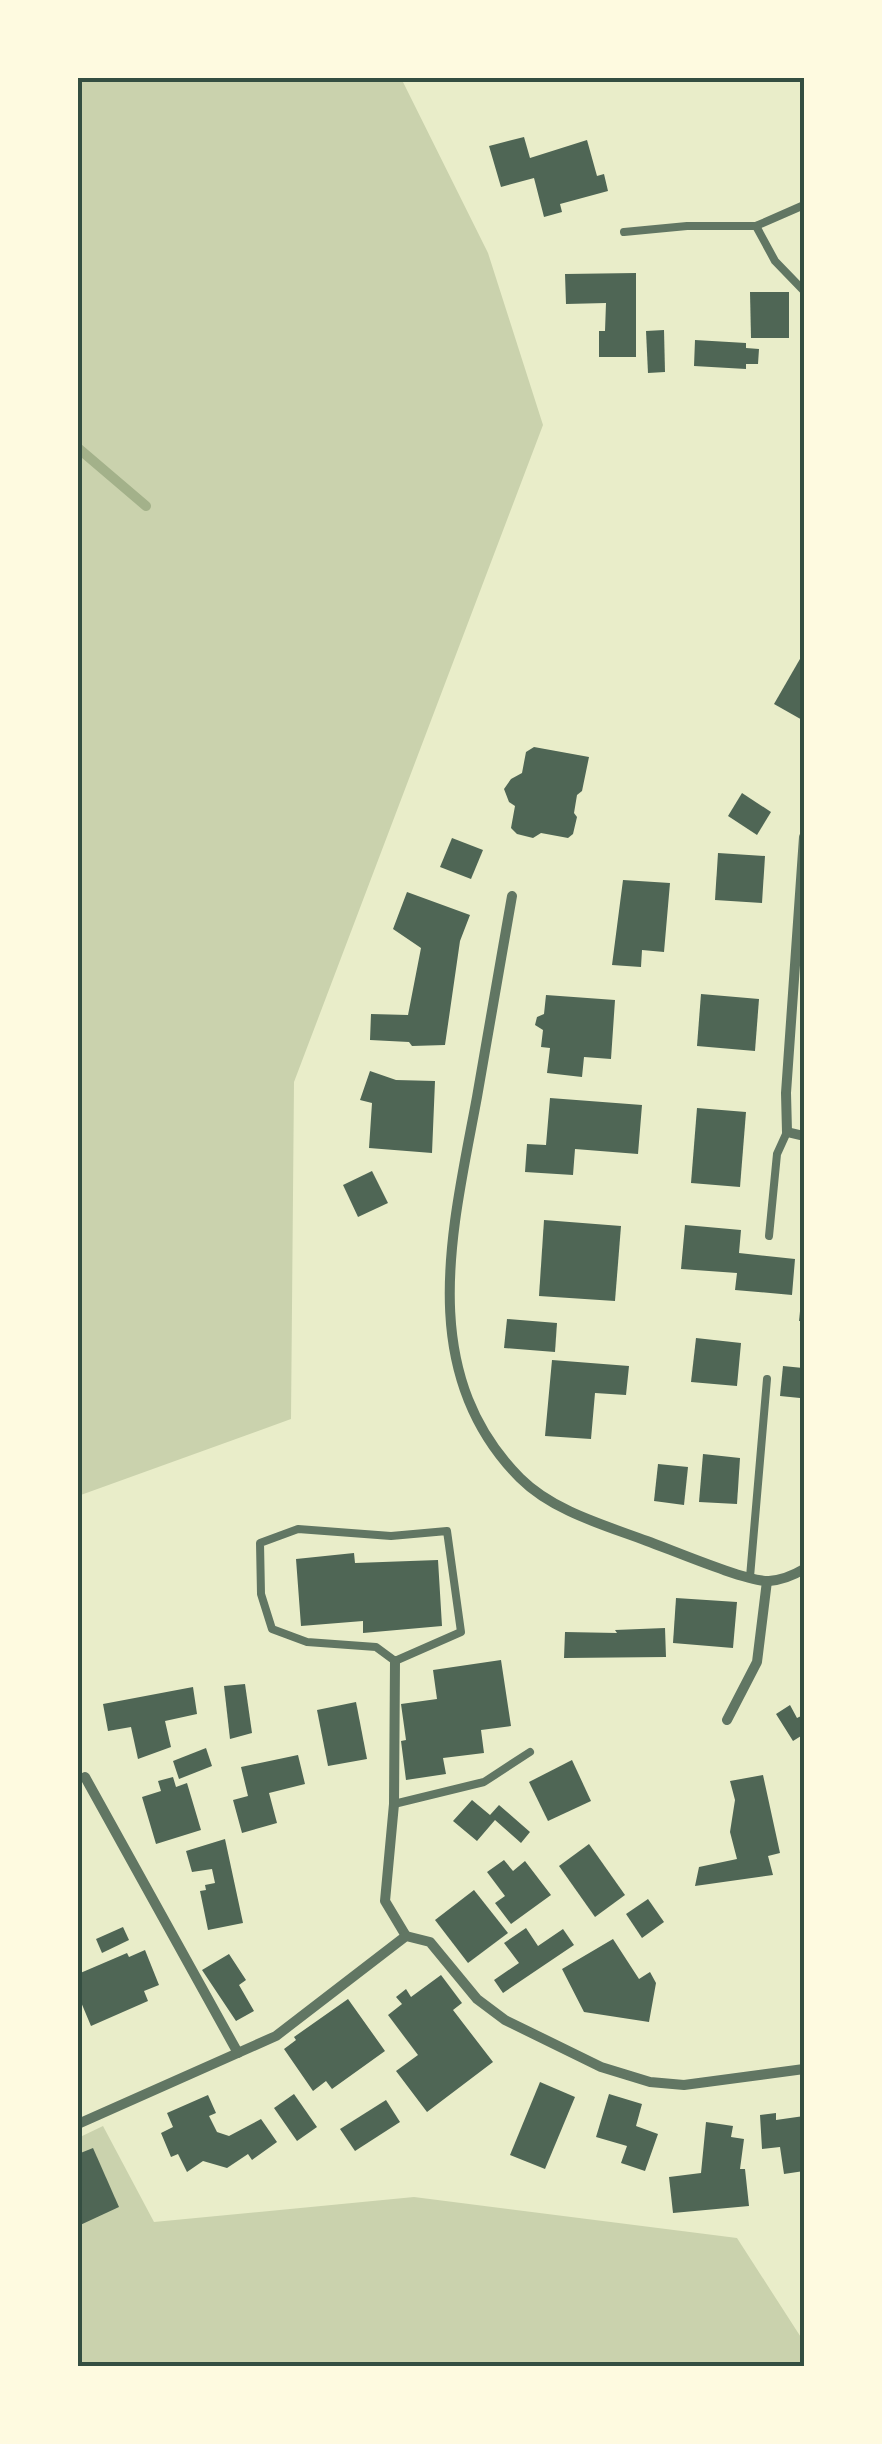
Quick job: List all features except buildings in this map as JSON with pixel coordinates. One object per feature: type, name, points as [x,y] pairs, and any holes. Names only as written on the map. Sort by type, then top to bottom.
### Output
[{"type":"street","points":[[804,836],[786,1093],[787,1132],[804,1136]]},
{"type":"street","points":[[512,896],[454,1229],[450,1326],[458,1377],[483,1428],[520,1478],[564,1509],[767,1582],[804,1569]]},
{"type":"street","points":[[726,1720],[757,1662],[767,1582]]},
{"type":"street","points":[[395,1660],[394,1804],[385,1902],[406,1936],[430,1942],[478,1998],[505,2020],[601,2067],[650,2082],[684,2085],[804,2068]]},
{"type":"street","points":[[85,1777],[238,2052]]},
{"type":"street","points":[[78,2124],[276,2036],[406,1936]]},
{"type":"lane","points":[[624,232],[687,226],[756,226],[804,205]]},
{"type":"lane","points":[[756,226],[775,260],[804,292]]},
{"type":"lane","points":[[804,302],[804,340]]},
{"type":"lane","points":[[769,1236],[777,1154],[787,1132]]},
{"type":"lane","points":[[750,1576],[767,1379]]},
{"type":"lane","points":[[298,1529],[391,1536],[447,1531],[462,1632],[395,1660],[376,1647],[308,1642],[272,1629],[262,1594],[260,1543],[298,1529]]},
{"type":"lane","points":[[394,1804],[484,1782],[530,1752]]},
{"type":"green space","points":[[78,78],[401,78],[488,253],[543,425],[294,1082],[291,1419],[78,1496]]},
{"type":"green space","points":[[103,2126],[154,2222],[414,2197],[737,2238],[804,2342],[804,2366],[78,2366],[78,2138]]},
{"type":"waterway","points":[[78,448],[146,506]]}]
